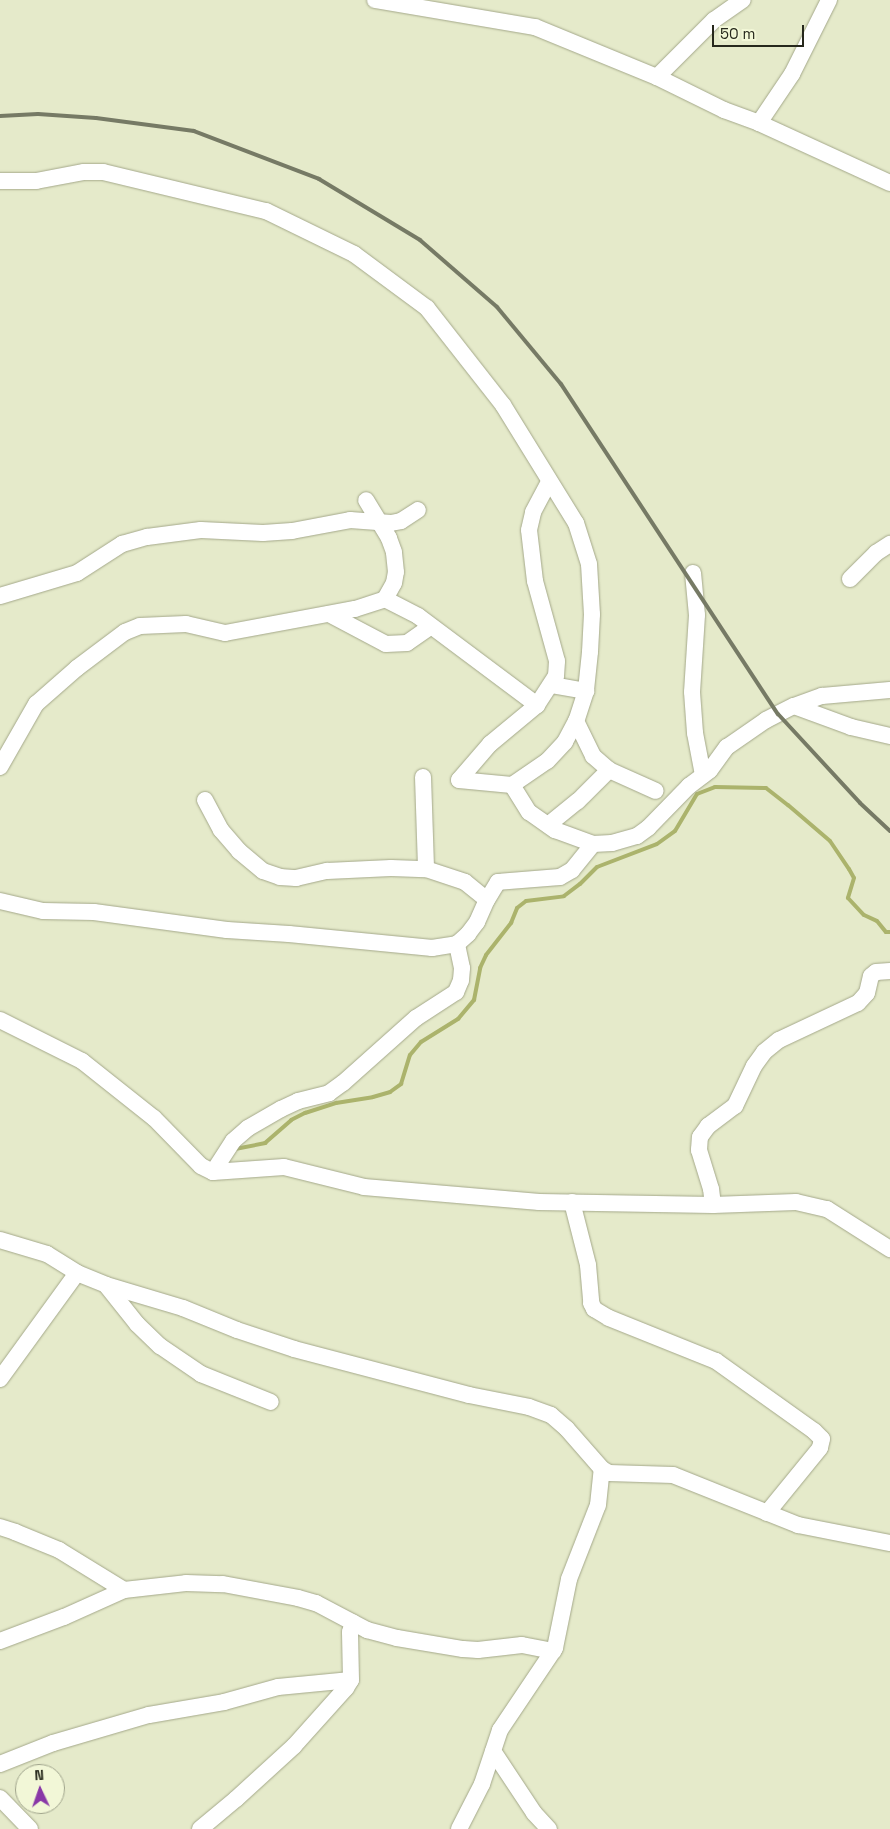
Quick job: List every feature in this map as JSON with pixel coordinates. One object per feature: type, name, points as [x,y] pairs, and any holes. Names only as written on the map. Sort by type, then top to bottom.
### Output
[{"type":"street","points":[[375,0],[459,7],[535,27],[657,77],[724,110],[759,123],[890,184]]},
{"type":"street","points":[[657,77],[714,20],[743,0]]},
{"type":"street","points":[[759,123],[792,74],[829,0]]},
{"type":"street","points":[[0,180],[36,181],[84,172],[103,172],[266,211],[354,254],[427,308],[503,405],[576,523],[589,564],[592,614],[586,691],[576,721],[565,742],[547,761],[512,785],[459,780],[490,744],[537,705],[552,685],[556,676],[557,661],[535,581],[529,530],[533,512],[549,482]]},
{"type":"street","points":[[0,767],[36,704],[77,668],[125,632],[140,626],[186,624],[226,633],[329,614],[385,599],[394,583],[396,572],[394,552],[380,522],[366,500]]},
{"type":"street","points":[[0,596],[77,573],[122,544],[147,537],[201,530],[263,533],[292,531],[350,520],[400,521],[418,510]]},
{"type":"street","points":[[850,579],[876,553],[890,544]]},
{"type":"street","points":[[693,573],[697,614],[692,692],[695,733],[703,775]]},
{"type":"street","points":[[385,599],[418,616],[537,705]]},
{"type":"street","points":[[329,614],[386,644],[406,643],[431,626]]},
{"type":"street","points":[[552,685],[586,691]]},
{"type":"street","points":[[512,785],[529,812],[548,825],[568,836],[593,844],[612,843],[637,836],[648,828],[688,786],[710,770],[727,747],[738,738],[794,706],[822,696],[890,690]]},
{"type":"street","points":[[794,706],[851,727],[890,736]]},
{"type":"street","points":[[576,721],[593,756],[609,770],[656,791]]},
{"type":"street","points":[[548,825],[578,801],[609,770]]},
{"type":"street","points":[[423,777],[426,869]]},
{"type":"street","points":[[205,800],[221,830],[239,851],[263,871],[280,877],[296,878],[327,870],[426,869],[465,882],[486,900]]},
{"type":"street","points":[[0,901],[44,911],[94,912],[227,930],[432,948],[457,944],[478,922],[486,900],[498,882],[554,878],[572,870],[593,844]]},
{"type":"street","points":[[213,1172],[233,1140],[248,1128],[281,1108],[328,1093],[343,1084],[416,1018],[456,992],[461,980],[462,968],[457,944]]},
{"type":"street","points":[[713,1205],[711,1189],[699,1150],[700,1137],[708,1126],[735,1106],[754,1066],[764,1052],[779,1040],[858,1004],[867,993],[871,976],[876,972],[890,971]]},
{"type":"street","points":[[0,1020],[82,1062],[154,1118],[201,1166],[213,1172],[284,1167],[364,1187],[507,1200],[713,1205],[796,1202],[827,1209],[890,1249]]},
{"type":"street","points":[[572,1202],[588,1265],[591,1303],[594,1309],[609,1318],[716,1361],[814,1431],[822,1439],[820,1448],[767,1513]]},
{"type":"street","points":[[0,1240],[47,1254],[77,1273],[106,1285],[183,1308],[236,1330],[294,1349],[470,1395],[529,1407],[551,1415],[567,1429],[602,1469],[623,1475],[673,1476],[798,1525],[890,1543]]},
{"type":"street","points":[[0,1379],[77,1273]]},
{"type":"street","points":[[106,1285],[137,1324],[160,1346],[201,1374],[271,1402]]},
{"type":"street","points":[[459,1829],[482,1784],[507,1717],[530,1688],[558,1641],[569,1579],[598,1505],[602,1469]]},
{"type":"street","points":[[0,1528],[15,1532],[58,1550],[124,1590]]},
{"type":"street","points":[[0,1641],[64,1617],[124,1590],[186,1583],[224,1584],[277,1593],[316,1603],[380,1635],[478,1650],[522,1645],[553,1651]]},
{"type":"street","points":[[200,1829],[236,1800],[294,1746],[334,1704],[351,1680],[350,1632],[353,1622]]},
{"type":"street","points":[[0,1764],[53,1743],[149,1716],[224,1702],[278,1688],[351,1680]]},
{"type":"street","points":[[493,1751],[534,1813],[549,1829]]},
{"type":"street","points":[[0,1798],[30,1829]]},
{"type":"waterway","points":[[235,1149],[265,1143],[291,1120],[305,1113],[336,1103],[373,1097],[390,1092],[401,1084],[410,1055],[421,1042],[458,1019],[474,1000],[480,968],[486,955],[511,923],[517,908],[526,901],[564,896],[580,884],[597,867],[657,844],[675,831],[697,794],[715,787],[766,788],[788,805],[830,841],[849,869],[854,878],[848,898],[864,915],[877,921],[886,932],[890,932]]},
{"type":"railway","points":[[0,116],[38,114],[96,118],[194,131],[319,179],[420,240],[497,307],[561,384],[778,714],[860,803],[890,831]]}]
